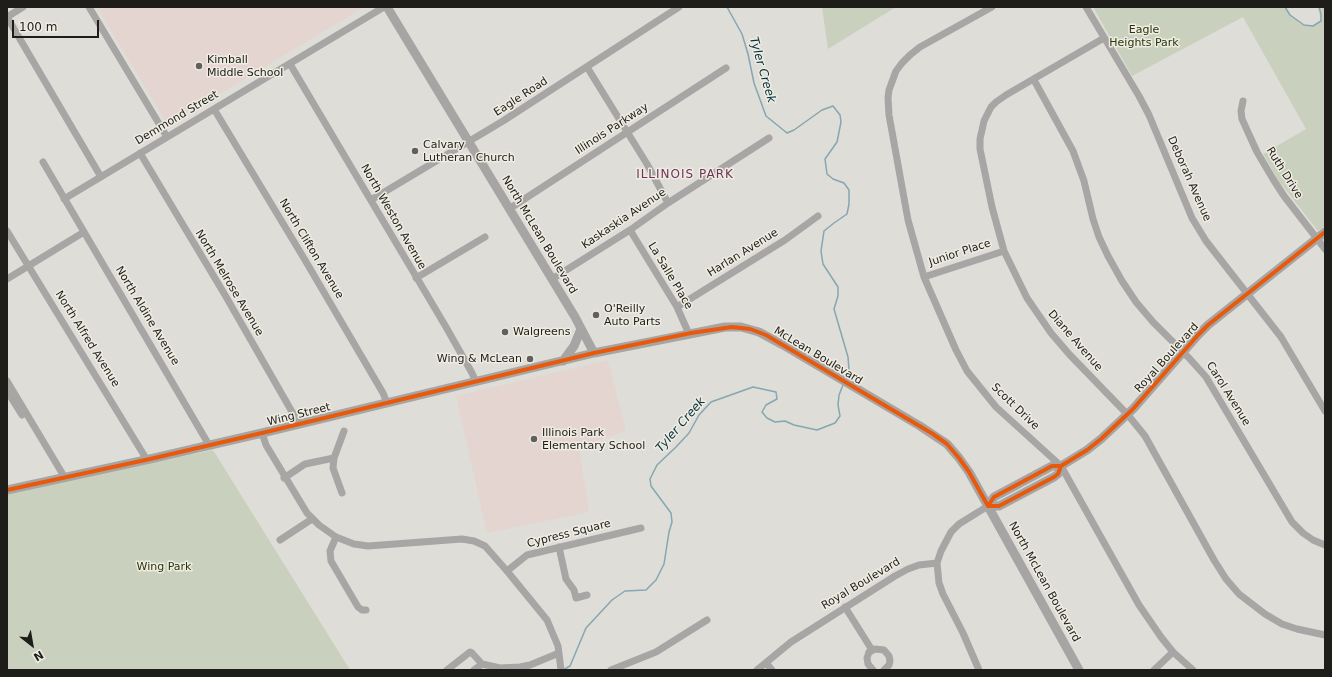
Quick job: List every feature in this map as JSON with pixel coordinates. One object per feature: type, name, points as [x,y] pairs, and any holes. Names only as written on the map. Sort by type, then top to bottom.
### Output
[{"type":"main road","name":"North McLean Boulevard","points":[[388,7],[552,279],[594,353]]},
{"type":"main road","name":"Royal Boulevard","points":[[988,506],[992,500],[1001,494],[1052,466],[1062,466],[1101,439],[1128,415],[1208,325],[1249,294],[1325,232]]},
{"type":"main road","name":"McLean Boulevard","points":[[594,353],[725,327],[741,327],[750,329],[766,336],[927,430],[947,444],[969,472],[988,506]]},
{"type":"main road","points":[[563,360],[574,346],[581,328]]},
{"type":"main road","name":"Wing Street","points":[[7,490],[262,434],[387,402],[594,353]]},
{"type":"main road","name":"North McLean Boulevard","points":[[988,506],[1079,670]]},
{"type":"street","points":[[23,7],[7,17],[101,177]]},
{"type":"street","points":[[89,7],[167,137]]},
{"type":"street","name":"Demmond Street","points":[[64,199],[384,7]]},
{"type":"street","name":"Eagle Road","points":[[371,200],[503,121],[679,7]]},
{"type":"street","name":"Scott Drive","points":[[992,7],[920,47],[902,63],[892,80],[888,98],[889,115],[908,220],[924,277],[956,350],[970,375],[996,407],[1062,466],[1139,605],[1173,652],[1193,670]]},
{"type":"street","name":"Deborah Avenue","points":[[1086,7],[1149,115],[1192,218],[1206,241],[1249,294],[1281,337],[1325,411]]},
{"type":"street","name":"Diane Avenue","points":[[1104,38],[996,102],[988,113],[981,130],[980,149],[992,207],[1004,251],[1027,298],[1051,333],[1068,354],[1128,415],[1142,432],[1226,579],[1239,594],[1265,614],[1282,624],[1325,635]]},
{"type":"street","name":"North Weston Avenue","points":[[290,64],[470,369],[476,382]]},
{"type":"street","points":[[587,67],[647,164],[668,203]]},
{"type":"street","name":"Illinois Parkway","points":[[510,209],[726,68]]},
{"type":"street","name":"Carol Avenue","points":[[1034,80],[1073,151],[1084,181],[1099,237],[1122,281],[1136,302],[1153,322],[1194,363],[1211,386],[1292,522],[1313,540],[1325,545]]},
{"type":"street","name":"Ruth Drive","points":[[1243,101],[1241,111],[1242,119],[1257,152],[1272,179],[1325,249]]},
{"type":"street","name":"North Clifton Avenue","points":[[214,109],[305,260],[387,402]]},
{"type":"street","name":"Kaskaskia Avenue","points":[[552,279],[630,230],[668,203],[769,138]]},
{"type":"street","name":"North Melrose Avenue","points":[[140,153],[233,309],[299,424]]},
{"type":"street","name":"North Aldine Avenue","points":[[43,162],[209,445]]},
{"type":"street","name":"Harlan Avenue","points":[[677,307],[785,240],[818,216]]},
{"type":"street","name":"La Salle Place","points":[[630,230],[677,307],[689,334]]},
{"type":"street","name":"North Alfred Avenue","points":[[7,231],[147,460]]},
{"type":"street","points":[[7,279],[84,232]]},
{"type":"street","points":[[416,278],[485,237]]},
{"type":"street","name":"Junior Place","points":[[924,277],[1004,251]]},
{"type":"street","points":[[7,381],[63,478]]},
{"type":"street","points":[[7,391],[63,478]]},
{"type":"street","points":[[342,493],[333,468],[334,458],[344,431]]},
{"type":"street","points":[[262,434],[266,445],[284,478],[301,505],[312,519],[336,537],[354,544],[368,546],[469,539],[485,546],[546,620],[556,640],[561,666]]},
{"type":"street","points":[[284,478],[305,464],[334,458]]},
{"type":"street","name":"Royal Boulevard","points":[[757,670],[791,642],[908,569],[919,565],[937,563],[941,550],[951,532],[959,524],[988,506]]},
{"type":"street","points":[[280,540],[312,519]]},
{"type":"street","name":"Cypress Square","points":[[507,571],[527,555],[641,528]]},
{"type":"street","points":[[336,537],[330,551],[331,561],[358,607],[362,610],[366,610]]},
{"type":"street","points":[[559,547],[566,579],[574,590],[576,598],[586,595]]},
{"type":"street","points":[[937,563],[939,582],[943,594],[963,632],[979,670]]},
{"type":"street","points":[[845,607],[872,650]]},
{"type":"street","points":[[611,670],[656,652],[707,620]]},
{"type":"street","points":[[873,670],[867,661],[868,655],[872,650],[880,649],[887,653],[890,661],[889,665],[884,670]]},
{"type":"street","points":[[447,670],[470,652],[472,652],[482,664],[500,668],[530,665],[559,653]]},
{"type":"street","points":[[1154,670],[1173,652]]},
{"type":"street","points":[[766,663],[772,670]]},
{"type":"street","points":[[474,670],[482,664]]},
{"type":"shaded area","name":"Kimball Middle School","points":[[97,7],[364,7],[168,125]]},
{"type":"shaded area","name":"Illinois Park Elementary School","points":[[608,360],[626,431],[579,447],[589,512],[487,533],[456,396]]},
{"type":"green space","points":[[822,7],[896,7],[828,49]]},
{"type":"green space","name":"Eagle Heights Park","points":[[1093,7],[1285,7],[1290,15],[1304,25],[1313,26],[1321,21],[1318,7],[1325,7],[1325,226],[1318,231],[1278,180],[1263,154],[1306,129],[1243,17],[1132,76]]},
{"type":"green space","name":"Wing Park","points":[[213,450],[350,670],[7,670],[7,494]]},
{"type":"waterway","name":"Tyler Creek","points":[[727,7],[742,34],[754,83],[766,116],[787,133],[794,130],[822,110],[833,106],[840,115],[841,122],[837,142],[825,159],[827,174],[833,179],[844,183],[849,190],[849,204],[847,214],[824,231],[821,251],[823,264],[838,287],[838,296],[834,309],[848,357],[849,370],[846,377]]},
{"type":"waterway","name":"Tyler Creek","points":[[1285,7],[1290,15],[1304,25],[1313,26],[1321,21],[1319,7]]},
{"type":"waterway","name":"Tyler Creek","points":[[563,670],[570,666],[586,628],[612,600],[625,591],[646,590],[656,580],[664,564],[672,522],[671,513],[651,486],[650,479],[657,465],[689,433],[699,415],[711,402],[753,387],[776,392],[777,399],[766,405],[762,412],[767,418],[775,422],[785,421],[794,425],[817,430],[835,423],[840,416],[838,405],[839,395],[843,385]]},
{"type":"cycle path","points":[[988,506],[994,497],[1052,466],[1061,466],[1087,450],[1101,439],[1133,409],[1208,325],[1325,232]]},
{"type":"cycle path","points":[[7,490],[262,433],[594,353],[691,333],[732,327],[750,329],[766,335],[933,434],[947,444],[959,458],[969,472],[988,506]]},
{"type":"cycle path","points":[[988,506],[999,506],[1054,477],[1058,474],[1061,466]]},
{"type":"place","name":"Kimball Middle School","points":[[199,66]]},
{"type":"place","name":"Calvary Lutheran Church","points":[[415,151]]},
{"type":"place","name":"O'Reilly Auto Parts","points":[[596,315]]},
{"type":"place","name":"Walgreens","points":[[505,332]]},
{"type":"place","name":"Wing & McLean","points":[[530,359]]},
{"type":"place","name":"Illinois Park Elementary School","points":[[534,439]]},
{"type":"district","name":"ILLINOIS PARK","points":[[685,175]]}]
